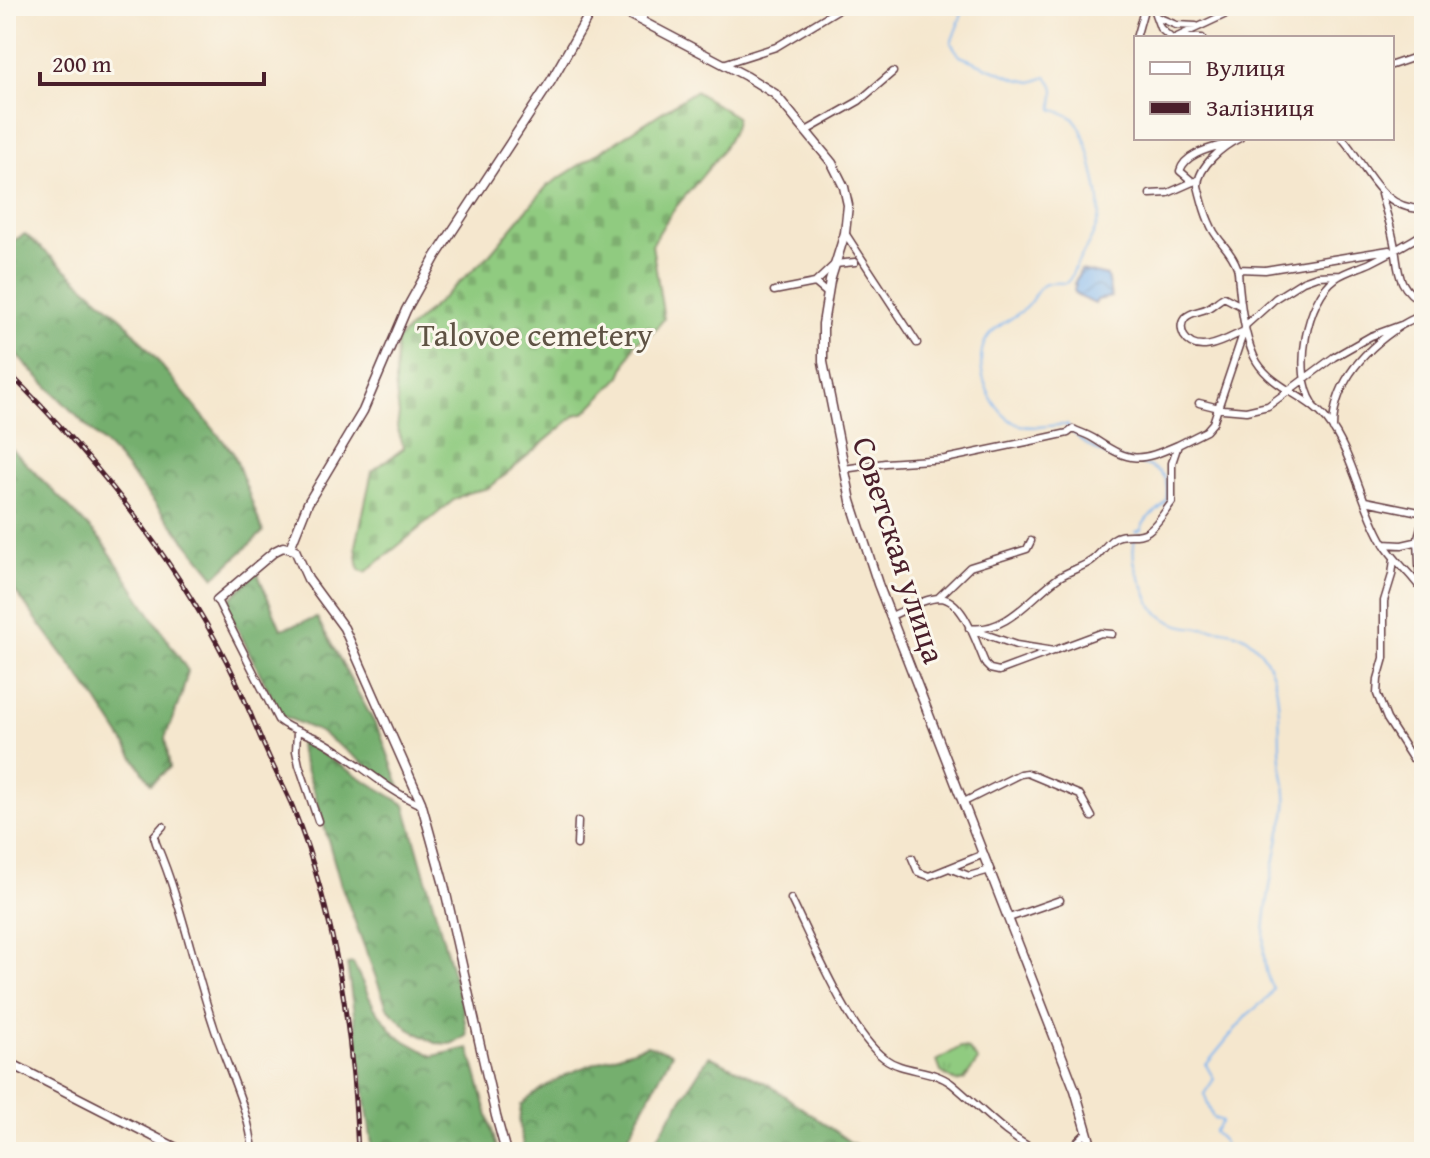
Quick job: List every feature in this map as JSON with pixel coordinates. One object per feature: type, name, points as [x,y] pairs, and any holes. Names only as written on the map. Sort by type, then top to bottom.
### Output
[{"type":"main road","points":[[290,548],[308,503],[363,411],[406,310],[436,256],[551,81],[594,6]]},
{"type":"main road","name":"Советская улица","points":[[613,6],[775,94],[832,163],[844,187],[848,205],[845,233],[823,324],[823,362],[844,469],[864,540],[891,616],[1075,1090],[1093,1152]]},
{"type":"main road","points":[[217,600],[275,551],[290,548],[295,550],[308,579],[344,628],[386,718],[421,805],[444,885],[506,1152]]},
{"type":"main road","points":[[6,1061],[184,1152]]},
{"type":"street","points":[[641,21],[649,6]]},
{"type":"street","points":[[723,64],[776,47],[844,6]]},
{"type":"street","points":[[1137,36],[1145,6]]},
{"type":"street","points":[[1152,6],[1160,28],[1170,36]]},
{"type":"street","points":[[1177,36],[1243,6]]},
{"type":"street","points":[[1157,17],[1176,25],[1196,26]]},
{"type":"street","points":[[1394,64],[1424,54]]},
{"type":"street","points":[[806,131],[859,101],[893,72]]},
{"type":"street","points":[[1236,140],[1187,159],[1180,171],[1195,181],[1209,223],[1230,250],[1238,269],[1244,329],[1257,362],[1288,390],[1315,406]]},
{"type":"street","points":[[1150,194],[1168,193],[1195,181],[1218,153],[1236,140]]},
{"type":"street","points":[[1343,140],[1381,194],[1403,286],[1409,294],[1424,303]]},
{"type":"street","points":[[1381,194],[1415,209],[1424,209]]},
{"type":"street","points":[[845,233],[917,343]]},
{"type":"street","points":[[1422,590],[1384,544],[1333,429],[1315,406],[1304,379],[1308,328],[1324,291],[1341,275],[1424,233]]},
{"type":"street","points":[[1238,269],[1265,270],[1394,249]]},
{"type":"street","points":[[774,291],[815,283],[837,259],[859,251]]},
{"type":"street","points":[[837,259],[855,262]]},
{"type":"street","points":[[1242,307],[1224,297],[1208,308],[1186,316],[1181,325],[1182,334],[1199,347],[1209,346],[1244,329],[1276,298],[1303,281],[1317,276],[1341,275]]},
{"type":"street","points":[[815,283],[828,294]]},
{"type":"street","points":[[1199,403],[1246,411],[1268,406],[1354,345],[1424,313]]},
{"type":"street","points":[[1333,429],[1335,402],[1346,377],[1382,340],[1404,324]]},
{"type":"street","points":[[844,469],[945,459],[1071,431],[1096,439],[1111,451],[1131,458],[1151,456],[1206,431],[1213,423],[1244,329]]},
{"type":"street","points":[[969,628],[991,626],[1004,619],[1029,604],[1057,579],[1094,559],[1112,540],[1121,535],[1139,535],[1152,528],[1172,502],[1172,463],[1178,445]]},
{"type":"street","points":[[1365,501],[1424,513],[1422,590]]},
{"type":"street","points":[[891,616],[938,598],[970,567],[1027,549],[1031,541]]},
{"type":"street","points":[[1384,544],[1402,545],[1421,541]]},
{"type":"street","points":[[1394,559],[1384,601],[1384,658],[1377,694],[1387,719],[1412,758],[1424,756]]},
{"type":"street","points":[[938,598],[949,600],[959,608],[990,669],[999,671],[1101,633],[1112,634]]},
{"type":"street","points":[[217,600],[274,714],[297,732],[320,739],[401,797],[421,805]]},
{"type":"street","points":[[969,628],[1016,645],[1058,651]]},
{"type":"street","points":[[297,732],[299,765],[318,821]]},
{"type":"street","points":[[964,802],[1027,773],[1080,795],[1092,817]]},
{"type":"street","points":[[577,845],[578,821]]},
{"type":"street","points":[[163,826],[154,836],[176,899],[212,1024],[252,1140],[253,1152]]},
{"type":"street","points":[[912,858],[923,876],[984,854]]},
{"type":"street","points":[[949,868],[969,876],[990,870]]},
{"type":"street","points":[[791,899],[855,1025],[878,1053],[894,1064],[939,1075],[988,1118],[1039,1152]]},
{"type":"street","points":[[1009,918],[1060,900]]},
{"type":"street","points":[[1076,1152],[1078,1141],[1087,1132]]},
{"type":"green space","name":"Talovoe cemetery","points":[[695,91],[736,117],[729,139],[676,207],[652,245],[664,319],[652,333],[635,343],[621,376],[586,412],[576,415],[489,488],[455,499],[366,572],[359,570],[356,546],[372,471],[404,448],[397,427],[397,340],[488,256],[547,186]]},
{"type":"green space","points":[[25,234],[124,320],[234,454],[263,532],[215,577],[118,458],[6,344],[6,245]]},
{"type":"green space","points":[[6,443],[102,541],[188,671],[165,738],[170,767],[151,784],[97,700],[6,579]]},
{"type":"green space","points":[[257,572],[281,629],[317,618],[381,735],[401,790],[320,732],[281,715],[225,604]]},
{"type":"green space","points":[[299,740],[405,805],[463,1009],[467,1036],[451,1044],[435,1043],[409,1029],[387,1007],[340,882],[300,753]]},
{"type":"green space","points":[[353,963],[374,1007],[397,1036],[433,1056],[469,1048],[498,1152],[373,1152],[347,964]]},
{"type":"green space","points":[[647,1045],[672,1053],[620,1152],[524,1152],[519,1122],[521,1105],[566,1075]]},
{"type":"green space","points":[[960,1047],[968,1049],[978,1061],[964,1080],[956,1082],[941,1072],[937,1061]]},
{"type":"green space","points":[[709,1056],[768,1084],[850,1142],[870,1152],[648,1152]]},
{"type":"water","points":[[1081,270],[1107,276],[1111,297],[1097,300],[1095,304],[1076,295],[1074,284]]},
{"type":"waterway","points":[[965,6],[951,43],[960,56],[1017,79],[1032,82],[1047,77],[1051,81],[1054,89],[1053,109],[1075,120],[1080,127],[1093,166],[1099,208],[1094,233],[1070,279],[1066,283],[1042,286],[1023,310],[988,337],[982,353],[983,378],[994,403],[1012,421],[1028,427],[1067,425],[1080,439],[1100,452],[1144,464],[1160,473],[1167,489],[1166,501],[1136,532]]},
{"type":"waterway","points":[[1135,538],[1133,551],[1136,568],[1153,607],[1176,624],[1242,635],[1262,654],[1277,692],[1286,809],[1269,890],[1264,935],[1267,974],[1273,988],[1268,998],[1247,1015],[1206,1065],[1214,1079],[1204,1094],[1213,1118],[1222,1121],[1214,1132],[1224,1142],[1225,1152]]},
{"type":"railway","points":[[6,370],[70,437],[129,508],[206,623],[239,687],[293,808],[321,891],[347,1020],[358,1152]]}]
